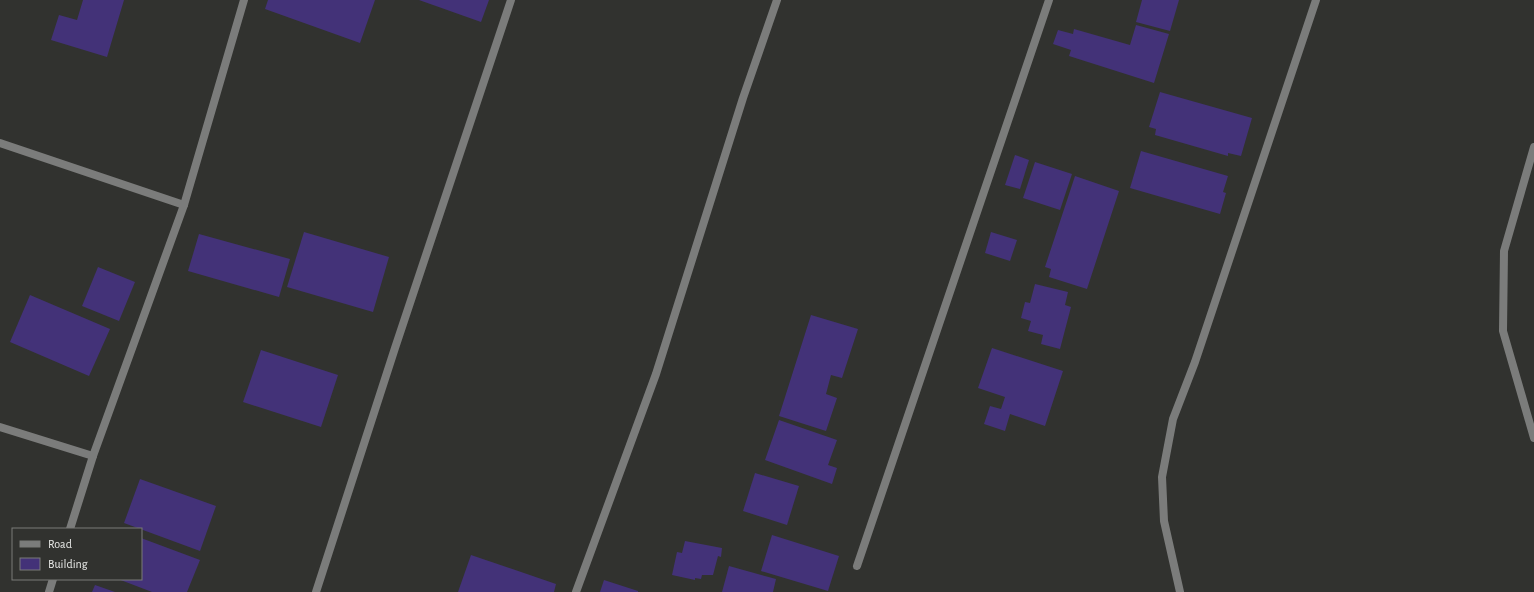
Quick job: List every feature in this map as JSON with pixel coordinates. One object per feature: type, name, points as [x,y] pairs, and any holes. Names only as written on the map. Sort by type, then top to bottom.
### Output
[{"type":"street","points":[[70,528],[93,456],[184,206],[244,0]]},
{"type":"street","points":[[316,592],[395,348],[511,0]]},
{"type":"street","points":[[576,592],[656,374],[743,98],[777,0]]},
{"type":"street","points":[[857,566],[1048,0]]},
{"type":"street","points":[[1180,592],[1164,521],[1162,477],[1173,419],[1197,354],[1316,0]]},
{"type":"street","points":[[0,143],[184,206]]},
{"type":"street","points":[[1534,147],[1504,251],[1504,331],[1534,438]]},
{"type":"street","points":[[0,427],[93,456]]},
{"type":"street","points":[[49,592],[53,580]]},
{"type":"building","points":[[83,0],[124,0],[107,57],[51,40],[59,15],[77,20]]},
{"type":"building","points":[[268,0],[375,0],[360,43],[265,9]]},
{"type":"building","points":[[419,0],[489,0],[481,22]]},
{"type":"building","points":[[1142,0],[1179,0],[1170,31],[1136,22]]},
{"type":"building","points":[[1136,25],[1169,34],[1154,83],[1069,56],[1071,50],[1053,44],[1058,30],[1073,34],[1074,29],[1130,45]]},
{"type":"building","points":[[1160,92],[1252,118],[1241,156],[1228,153],[1228,156],[1155,135],[1156,129],[1149,127]]},
{"type":"building","points":[[1141,151],[1228,176],[1223,192],[1226,193],[1220,214],[1130,188]]},
{"type":"building","points":[[1015,155],[1029,160],[1020,189],[1005,185]]},
{"type":"building","points":[[1035,162],[1072,174],[1060,210],[1023,198]]},
{"type":"building","points":[[1075,176],[1119,191],[1087,289],[1049,277],[1051,269],[1045,267]]},
{"type":"building","points":[[304,232],[389,257],[373,312],[287,287]]},
{"type":"building","points":[[991,232],[1017,240],[1010,261],[985,253]]},
{"type":"building","points":[[199,234],[290,259],[279,297],[188,271]]},
{"type":"building","points":[[98,267],[135,282],[119,321],[82,306]]},
{"type":"building","points":[[1035,284],[1068,292],[1065,305],[1071,307],[1060,349],[1041,344],[1043,335],[1028,331],[1031,321],[1021,318],[1025,302],[1030,303]]},
{"type":"building","points":[[30,295],[110,329],[89,376],[10,342]]},
{"type":"building","points":[[811,315],[858,329],[842,378],[831,375],[826,394],[837,398],[826,431],[779,416]]},
{"type":"building","points":[[992,348],[1063,371],[1045,426],[1010,414],[1005,431],[984,424],[990,406],[1001,409],[1005,397],[978,388]]},
{"type":"building","points":[[261,350],[338,375],[321,427],[243,402]]},
{"type":"building","points":[[779,420],[837,440],[828,465],[837,468],[832,484],[765,460]]},
{"type":"building","points":[[755,473],[799,486],[787,525],[743,511]]},
{"type":"building","points":[[140,479],[216,506],[200,551],[142,530],[142,528],[124,523]]},
{"type":"building","points":[[772,535],[839,556],[828,591],[761,571]]},
{"type":"building","points":[[142,538],[200,560],[187,592],[152,592],[121,580],[142,580]]},
{"type":"building","points":[[685,541],[722,548],[721,557],[718,556],[713,575],[702,575],[701,579],[695,578],[695,580],[672,575],[677,552],[682,553]]},
{"type":"building","points":[[471,555],[556,584],[554,592],[458,592]]},
{"type":"building","points":[[729,566],[776,579],[773,592],[722,592]]},
{"type":"building","points":[[604,580],[638,591],[638,592],[600,592]]},
{"type":"building","points":[[95,585],[115,592],[92,592]]}]
